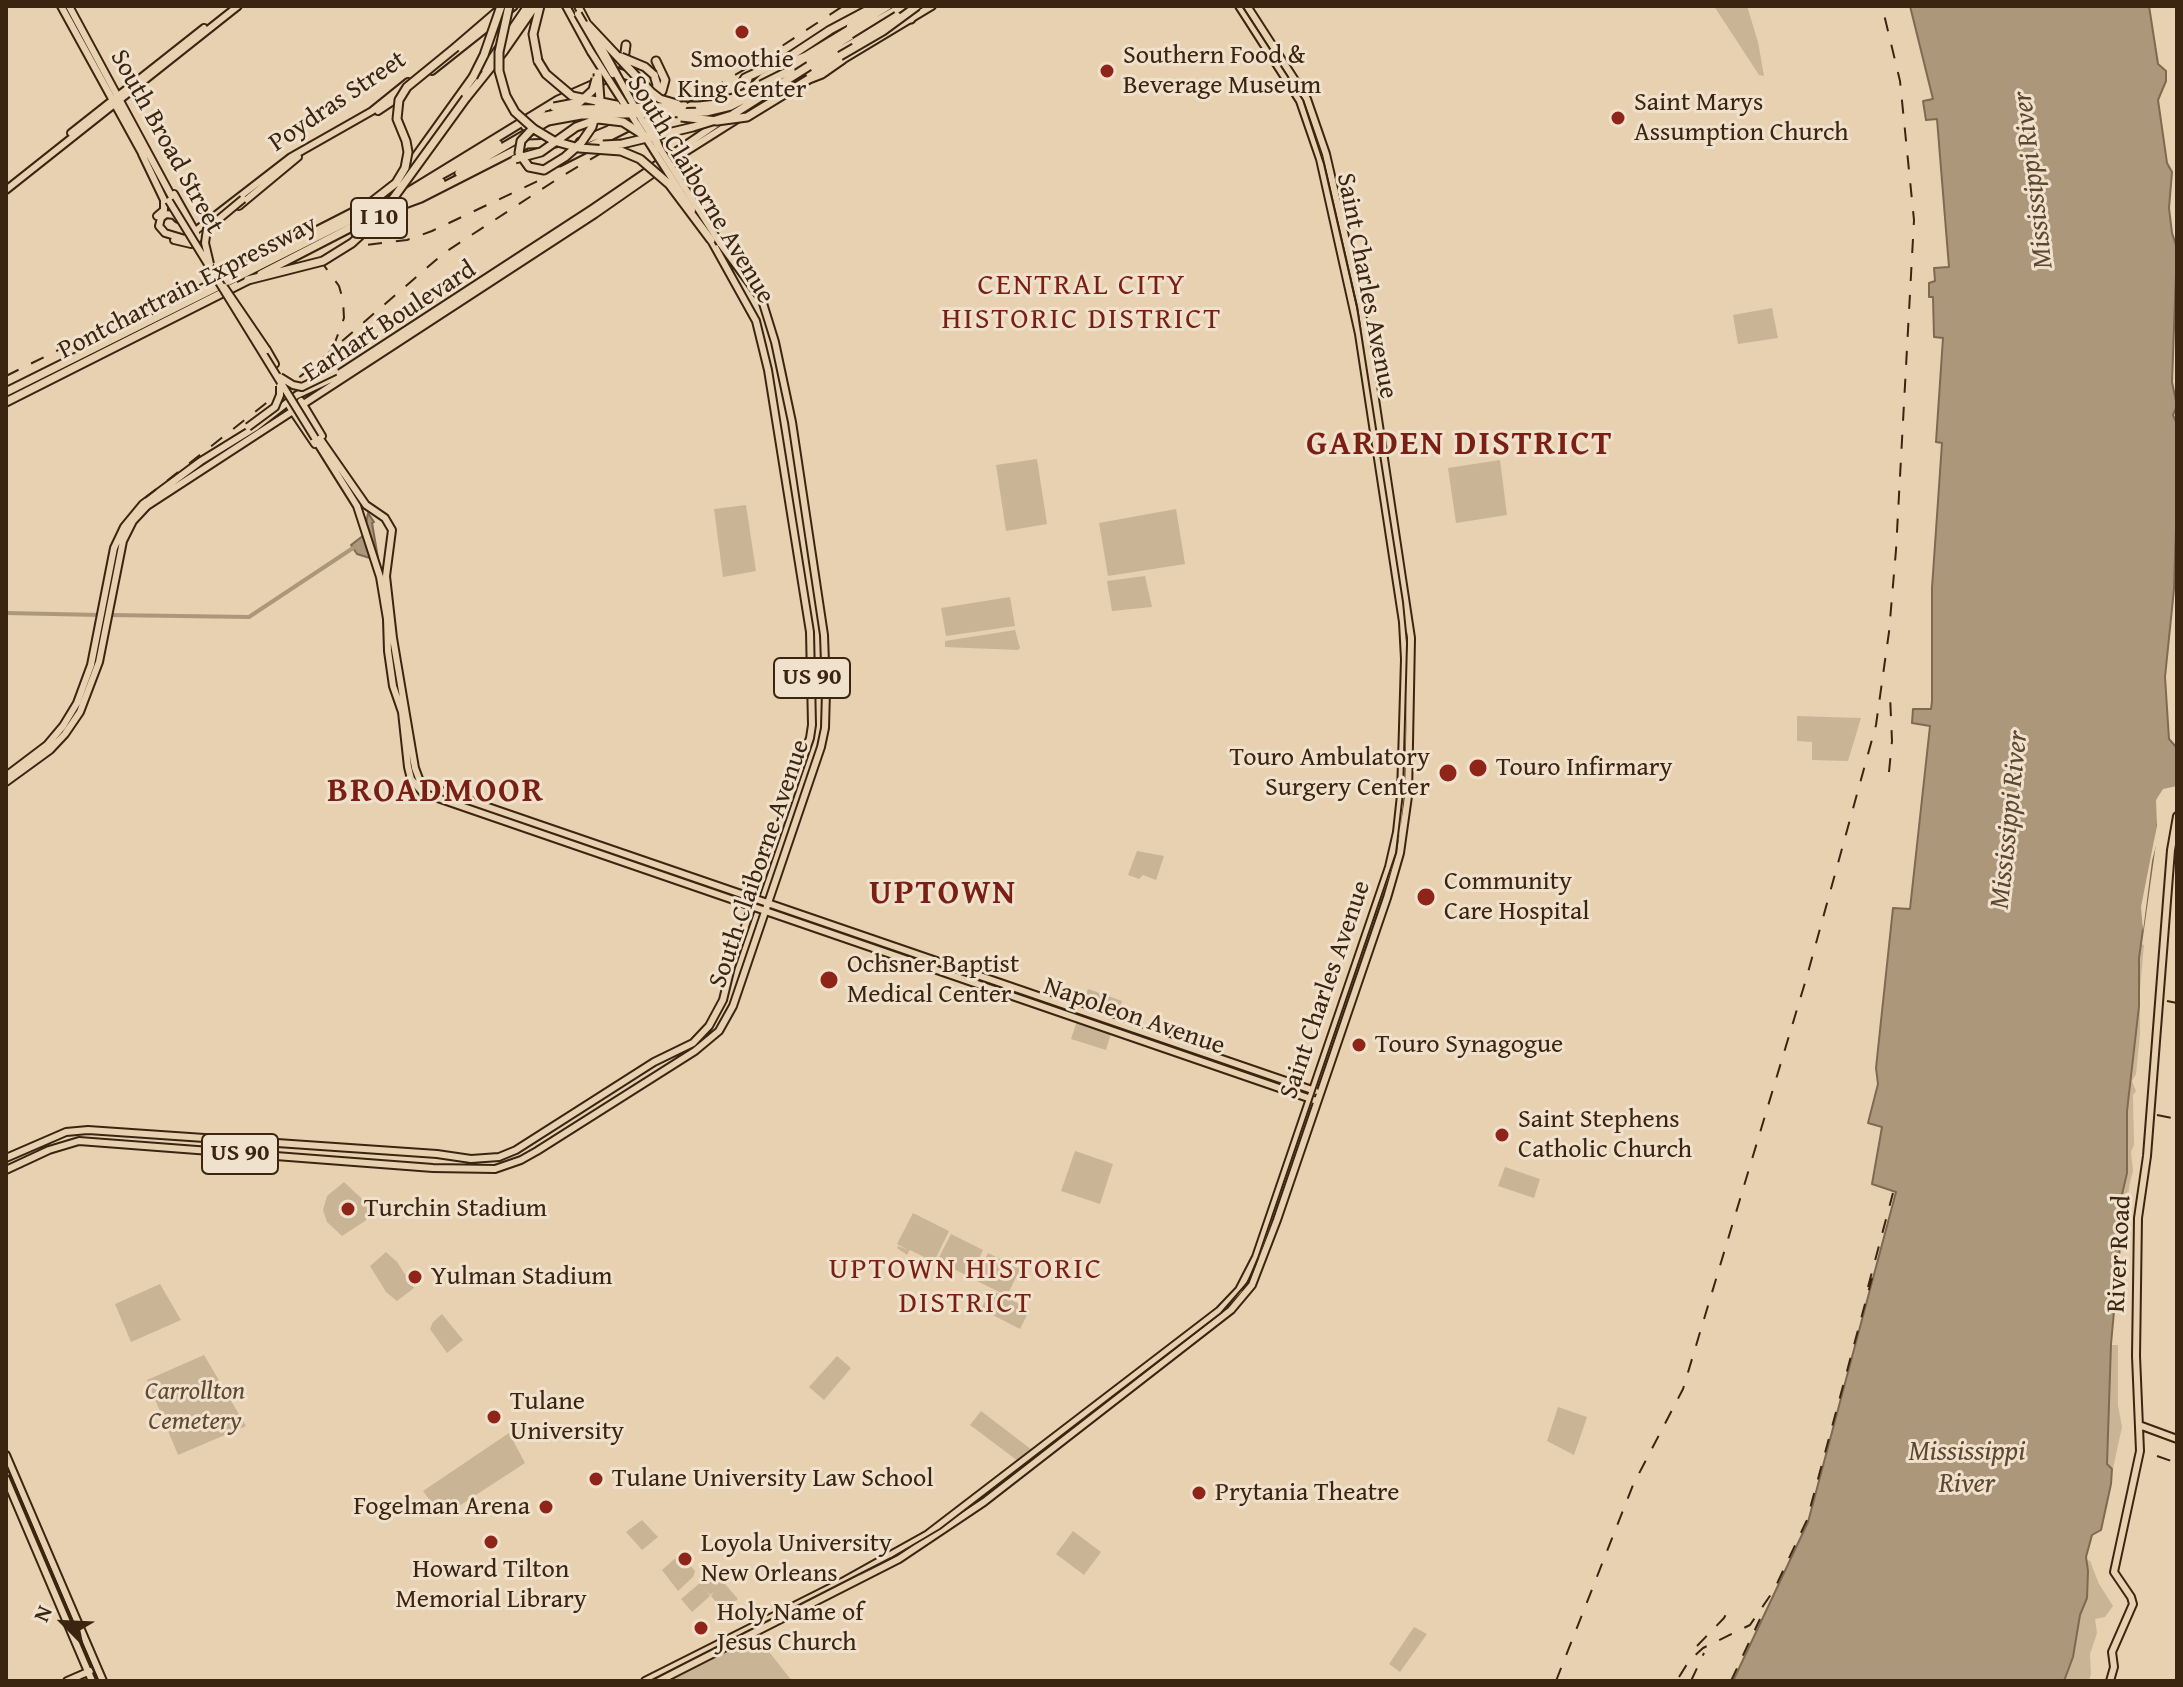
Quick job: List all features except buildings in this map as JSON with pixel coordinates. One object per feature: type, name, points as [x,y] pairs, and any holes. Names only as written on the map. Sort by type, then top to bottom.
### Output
[{"type":"highway","points":[[402,176],[408,152],[397,119],[399,100],[407,87],[506,6]]},
{"type":"highway","points":[[506,6],[499,52],[502,84],[515,112],[546,136],[565,145],[612,150],[640,159],[669,184],[716,243]]},
{"type":"highway","name":"I 10","points":[[238,279],[369,204],[402,176],[473,77],[506,6]]},
{"type":"highway","points":[[466,98],[528,6]]},
{"type":"highway","points":[[538,6],[533,42],[538,61],[546,74],[572,96],[626,107]]},
{"type":"highway","name":"I 10","points":[[238,279],[323,261],[362,235],[382,214],[466,98],[538,6]]},
{"type":"highway","points":[[787,65],[830,30],[878,6]]},
{"type":"highway","points":[[787,65],[879,16],[889,6]]},
{"type":"highway","points":[[741,98],[738,89],[741,82],[751,75],[806,56],[889,6]]},
{"type":"highway","name":"Pontchartrain Expressway","points":[[6,402],[408,192],[441,180],[546,116],[578,109],[705,106],[731,100],[787,65],[903,6]]},
{"type":"highway","points":[[911,19],[914,6]]},
{"type":"highway","points":[[659,114],[717,121],[747,117],[883,31],[914,6]]},
{"type":"highway","name":"Pontchartrain Expressway","points":[[6,392],[486,158],[533,128],[571,116],[706,112],[731,106],[845,48],[914,6]]},
{"type":"highway","points":[[588,25],[656,96],[683,106]]},
{"type":"highway","points":[[624,60],[626,45]]},
{"type":"highway","points":[[612,51],[645,67],[654,75],[656,91],[649,107]]},
{"type":"highway","points":[[555,164],[581,143],[596,120],[602,74],[591,52]]},
{"type":"highway","points":[[408,192],[532,115],[590,84],[601,71],[634,53]]},
{"type":"highway","points":[[374,212],[421,198],[527,144],[574,144],[609,130],[649,107],[665,84],[665,77],[656,61]]},
{"type":"highway","points":[[546,136],[565,142],[604,145],[693,127],[745,108],[809,66]]},
{"type":"highway","points":[[566,97],[623,73],[637,79],[645,93],[648,119],[659,148]]},
{"type":"highway","points":[[532,115],[580,102],[593,90],[602,74]]},
{"type":"highway","points":[[749,90],[746,81],[751,75]]},
{"type":"highway","points":[[488,165],[547,149],[576,127],[598,119],[623,122],[645,136]]},
{"type":"highway","points":[[533,128],[520,145],[522,161],[535,170],[544,170],[628,127]]},
{"type":"main road","name":"South Broad Street","points":[[61,6],[73,21],[183,224],[277,376],[341,472],[366,505],[385,518],[392,530],[386,576],[411,767]]},
{"type":"main road","name":"South Broad Street","points":[[69,6],[73,21]]},
{"type":"main road","points":[[116,100],[231,6]]},
{"type":"main road","points":[[6,187],[238,6]]},
{"type":"main road","name":"Poydras Street","points":[[298,157],[392,102],[506,6]]},
{"type":"main road","name":"Poydras Street","points":[[197,235],[291,157],[379,106],[506,6]]},
{"type":"main road","points":[[841,58],[932,6]]},
{"type":"main road","name":"Saint Charles Avenue","points":[[1239,6],[1300,101],[1336,210]]},
{"type":"main road","name":"Saint Charles Avenue","points":[[649,1680],[662,1677],[747,1633],[928,1534],[1227,1304],[1252,1266],[1315,1096],[1396,869],[1406,818],[1410,622],[1366,335],[1326,154],[1307,99],[1247,6]]},
{"type":"main road","points":[[574,9],[591,52]]},
{"type":"main road","points":[[574,9],[624,90]]},
{"type":"main road","name":"South Claiborne Avenue","points":[[6,1158],[66,1132],[88,1130],[237,1138],[471,1159],[499,1157],[516,1150],[654,1062],[681,1050],[702,1035],[719,1012],[731,967],[810,738],[810,632],[773,394],[753,314],[716,243],[588,25],[574,9]]},
{"type":"main road","name":"South Claiborne Avenue","points":[[6,1170],[72,1141],[245,1156],[495,1169],[521,1160],[713,1037],[733,1006],[824,739],[826,648],[792,422],[762,300],[716,243],[602,74],[574,9]]},
{"type":"main road","name":"Earhart Boulevard","points":[[525,255],[718,123],[763,77],[787,65]]},
{"type":"main road","points":[[763,77],[763,89],[774,95]]},
{"type":"main road","name":"Earhart Boulevard","points":[[6,782],[50,750],[65,734],[99,662],[108,598],[123,541],[136,518],[150,504],[297,395],[388,344],[774,95],[806,78]]},
{"type":"main road","points":[[749,90],[757,106]]},
{"type":"main road","points":[[741,98],[744,105],[757,106]]},
{"type":"main road","points":[[145,152],[164,200],[164,210],[155,220],[158,232],[184,245],[191,244],[197,235],[298,157]]},
{"type":"main road","points":[[145,152],[197,235]]},
{"type":"main road","points":[[210,264],[205,243],[207,229],[298,157]]},
{"type":"main road","name":"South Broad Street","points":[[171,200],[277,376]]},
{"type":"main road","points":[[183,224],[174,215],[167,214],[161,218],[159,226],[163,232],[181,239],[197,235]]},
{"type":"main road","points":[[223,286],[275,364]]},
{"type":"main road","name":"Earhart Boulevard","points":[[216,455],[303,404],[388,344]]},
{"type":"main road","points":[[277,376],[302,387],[350,367]]},
{"type":"main road","points":[[216,455],[276,405],[281,391],[277,376]]},
{"type":"main road","points":[[297,395],[341,472]]},
{"type":"main road","points":[[287,402],[341,472]]},
{"type":"main road","name":"South Broad Street","points":[[341,472],[357,506],[382,583],[394,692],[402,712],[411,767]]},
{"type":"main road","name":"Earhart Boulevard","points":[[6,776],[47,745],[77,710]]},
{"type":"main road","name":"Napoleon Avenue","points":[[411,767],[423,785],[755,898],[1315,1096]]},
{"type":"main road","name":"Napoleon Avenue","points":[[411,767],[413,783],[429,797],[1315,1096]]},
{"type":"main road","name":"River Road","points":[[2110,1681],[2114,1667],[2112,1652],[2133,1604],[2114,1572],[2139,1458],[2136,1356],[2138,1218],[2147,1156],[2171,850],[2177,816]]},
{"type":"main road","points":[[757,890],[771,894]]},
{"type":"main road","points":[[208,1152],[234,1150],[237,1138]]},
{"type":"main road","points":[[245,1156],[241,1150],[245,1145],[279,1142]]},
{"type":"main road","points":[[2139,1425],[2177,1439]]},
{"type":"main road","points":[[6,1455],[103,1681]]},
{"type":"main road","points":[[6,1479],[92,1681]]},
{"type":"main road","points":[[67,1681],[97,1668]]},
{"type":"green space","points":[[1714,6],[1747,6],[1764,76],[1759,75]]},
{"type":"green space","points":[[1772,308],[1778,338],[1738,344],[1733,315]]},
{"type":"green space","points":[[1037,459],[1047,524],[1006,531],[996,465]]},
{"type":"green space","points":[[1500,460],[1507,515],[1456,523],[1448,468]]},
{"type":"green space","points":[[746,505],[756,571],[723,577],[714,509]]},
{"type":"green space","points":[[1176,509],[1185,564],[1108,576],[1099,523]]},
{"type":"green space","points":[[1145,576],[1152,607],[1112,611],[1107,581]]},
{"type":"green space","points":[[1010,597],[1015,626],[946,636],[941,608]]},
{"type":"green space","points":[[1015,630],[1018,650],[945,647],[945,641]]},
{"type":"green space","points":[[1797,716],[1861,718],[1848,761],[1812,760],[1812,742],[1797,741]]},
{"type":"green space","points":[[1137,851],[1164,856],[1156,880],[1143,875],[1139,879],[1128,875]]},
{"type":"green space","points":[[2137,942],[2144,945],[2140,1034],[2136,1074],[2132,1081],[2136,1091],[2133,1095],[2133,1171],[2124,1241],[2116,1226]]},
{"type":"green space","points":[[1088,989],[1122,1001],[1115,1021],[1081,1009]]},
{"type":"green space","points":[[1077,1021],[1111,1033],[1106,1050],[1071,1039]]},
{"type":"green space","points":[[1075,1151],[1113,1164],[1100,1204],[1061,1191]]},
{"type":"green space","points":[[1505,1167],[1540,1179],[1534,1198],[1498,1186]]},
{"type":"green space","name":"Turchin Stadium","points":[[344,1182],[374,1210],[365,1221],[342,1236],[327,1222],[323,1210],[327,1196]]},
{"type":"green space","points":[[913,1213],[949,1231],[934,1262],[910,1250],[907,1255],[897,1248],[908,1250],[897,1244]]},
{"type":"green space","points":[[951,1234],[983,1250],[970,1277],[937,1261]]},
{"type":"green space","points":[[386,1252],[397,1262],[414,1288],[397,1301],[386,1292],[370,1266]]},
{"type":"green space","points":[[988,1253],[1020,1269],[1007,1296],[975,1280]]},
{"type":"green space","points":[[160,1284],[181,1320],[131,1342],[115,1304]]},
{"type":"green space","points":[[991,1290],[1030,1309],[1020,1329],[981,1309]]},
{"type":"green space","points":[[442,1314],[463,1340],[447,1353],[430,1329]]},
{"type":"green space","points":[[2109,1345],[2118,1345],[2118,1405],[2122,1427],[2110,1482],[2104,1457]]},
{"type":"green space","name":"Carrollton Cemetery","points":[[204,1355],[246,1426],[178,1455],[147,1380]]},
{"type":"green space","points":[[837,1356],[851,1368],[824,1400],[809,1387]]},
{"type":"green space","points":[[1558,1407],[1587,1417],[1574,1455],[1547,1441]]},
{"type":"green space","points":[[981,1411],[1036,1453],[1022,1464],[970,1425]]},
{"type":"green space","points":[[509,1433],[525,1463],[442,1517],[423,1491]]},
{"type":"green space","points":[[642,1520],[658,1537],[642,1550],[626,1532]]},
{"type":"green space","points":[[1073,1531],[1101,1552],[1084,1575],[1056,1554]]},
{"type":"green space","points":[[680,1554],[695,1571],[678,1591],[662,1570]]},
{"type":"green space","points":[[2087,1560],[2113,1606],[2105,1617],[2095,1619],[2097,1633],[2090,1654],[2089,1681],[2061,1681],[2083,1597]]},
{"type":"green space","points":[[720,1566],[729,1573],[729,1581],[725,1584],[738,1599],[724,1611],[711,1596],[714,1592],[710,1595],[703,1587],[710,1596],[692,1612],[681,1599]]},
{"type":"green space","points":[[1414,1627],[1427,1634],[1400,1672],[1389,1664]]},
{"type":"green space","points":[[755,1634],[792,1681],[662,1681]]},
{"type":"water","name":"Mississippi River","points":[[1910,6],[2149,6],[2158,64],[2166,71],[2166,81],[2158,100],[2167,163],[2172,172],[2169,208],[2177,248],[2172,382],[2177,406],[2173,415],[2177,424],[2177,498],[2174,589],[2165,677],[2169,739],[2177,748],[2177,788],[2164,792],[2158,802],[2158,822],[2139,958],[2139,1006],[2127,1111],[2127,1173],[2117,1216],[2121,1235],[2111,1344],[2107,1464],[2112,1469],[2111,1484],[2101,1530],[2092,1535],[2086,1557],[2087,1598],[2064,1681],[1733,1681],[1808,1522],[1896,1192],[1872,1184],[1882,1127],[1868,1123],[1878,1084],[1876,1068],[1893,908],[1910,909],[1930,726],[1912,723],[1913,709],[1931,709],[1932,701],[1932,588],[1942,443],[1936,442],[1943,338],[1934,337],[1933,297],[1929,297],[1929,283],[1935,281],[1934,268],[1949,267],[1937,119],[1926,120],[1923,101],[1933,99]]},
{"type":"water","points":[[368,513],[374,522],[378,558],[373,559],[357,554],[351,545],[364,535]]},
{"type":"pier","points":[[2177,786],[2177,790],[2168,793],[2161,803],[2143,931],[2141,907],[2157,825],[2156,800],[2163,789]]},
{"type":"waterway","points":[[109,615],[249,617],[353,548]]},
{"type":"waterway","points":[[6,613],[100,615]]},
{"type":"tram line","points":[[650,1681],[891,1558],[940,1529],[1221,1313],[1248,1282],[1258,1258],[1396,853],[1403,793],[1407,643],[1357,307],[1324,164],[1303,100],[1242,6]]},
{"type":"tram line","points":[[6,1464],[98,1681]]},
{"type":"railway","points":[[145,498],[311,368],[444,253],[562,176],[759,61],[843,6]]},
{"type":"railway","points":[[1556,1681],[1633,1485],[1683,1389],[1807,976],[1876,725],[1896,550],[1914,220],[1900,81],[1882,6]]},
{"type":"railway","points":[[6,376],[257,251],[281,246],[366,245],[407,240],[542,179]]},
{"type":"railway","points":[[292,249],[306,253],[323,264],[339,286],[344,318],[334,345]]},
{"type":"railway","points":[[1889,772],[1892,741],[1890,695]]},
{"type":"railway","points":[[2167,1001],[2177,1003]]},
{"type":"railway","points":[[2157,1115],[2177,1119]]},
{"type":"railway","points":[[1868,1287],[1893,1193]]},
{"type":"railway","points":[[1679,1677],[1689,1661],[1703,1648],[1750,1625],[1774,1590],[1807,1520],[1872,1278]]},
{"type":"railway","points":[[2157,1456],[2177,1463]]},
{"type":"railway","points":[[1697,1646],[1724,1618],[1732,1603]]},
{"type":"railway","points":[[1731,1681],[1760,1619]]},
{"type":"railway","points":[[1691,1681],[1704,1653]]},
{"type":"place","name":"Smoothie King Center","points":[[742,32]]},
{"type":"place","name":"Southern Food & Beverage Museum","points":[[1107,71]]},
{"type":"place","name":"Saint Marys Assumption Church","points":[[1618,118]]},
{"type":"place","name":"Touro Infirmary","points":[[1478,768]]},
{"type":"place","name":"Touro Ambulatory Surgery Center","points":[[1448,773]]},
{"type":"place","name":"Community Care Hospital","points":[[1426,897]]},
{"type":"place","name":"Ochsner Baptist Medical Center","points":[[829,980]]},
{"type":"place","name":"Touro Synagogue","points":[[1359,1045]]},
{"type":"place","name":"Saint Stephens Catholic Church","points":[[1502,1135]]},
{"type":"place","name":"Turchin Stadium","points":[[348,1209]]},
{"type":"place","name":"Yulman Stadium","points":[[415,1277]]},
{"type":"place","name":"Tulane University","points":[[494,1417]]},
{"type":"place","name":"Tulane University Law School","points":[[596,1479]]},
{"type":"place","name":"Prytania Theatre","points":[[1199,1493]]},
{"type":"place","name":"Fogelman Arena","points":[[546,1507]]},
{"type":"place","name":"Howard Tilton Memorial Library","points":[[491,1542]]},
{"type":"place","name":"Loyola University New Orleans","points":[[685,1559]]},
{"type":"place","name":"Holy Name of Jesus Church","points":[[701,1628]]},
{"type":"district","name":"CENTRAL CITY HISTORIC DISTRICT","points":[[1082,303]]},
{"type":"district","name":"GARDEN DISTRICT","points":[[1460,445]]},
{"type":"district","name":"BROADMOOR","points":[[436,792]]},
{"type":"district","name":"UPTOWN","points":[[943,894]]},
{"type":"district","name":"UPTOWN HISTORIC DISTRICT","points":[[966,1287]]}]
